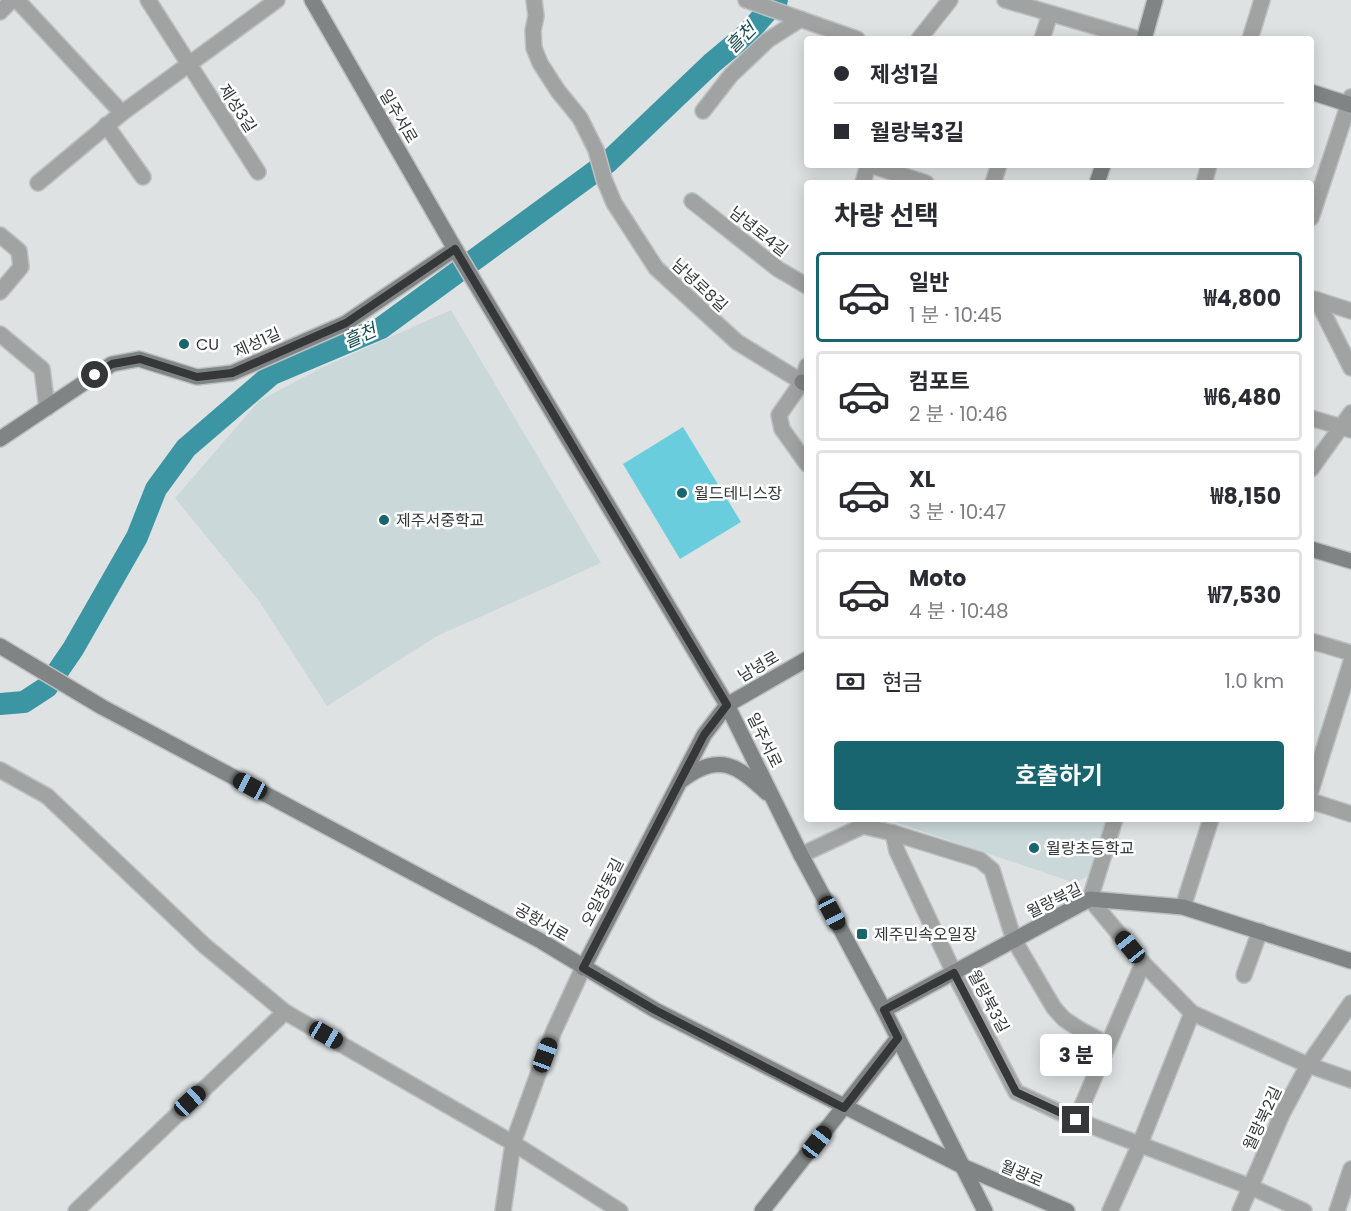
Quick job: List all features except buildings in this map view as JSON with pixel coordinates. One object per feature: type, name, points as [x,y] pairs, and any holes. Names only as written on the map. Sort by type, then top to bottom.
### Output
[{"type":"street","points":[[0,12],[12,0]]},
{"type":"street","points":[[17,0],[122,112]]},
{"type":"street","name":"제성3길","points":[[148,0],[258,172]]},
{"type":"street","points":[[38,183],[122,112],[277,0]]},
{"type":"street","name":"일주서로","points":[[312,0],[455,249],[727,705],[801,855],[884,1010],[985,1211]]},
{"type":"street","name":"남녕로8길","points":[[534,0],[536,16],[532,31],[534,48],[540,63],[558,91],[580,118],[596,150],[614,203],[656,268],[737,342],[804,383]]},
{"type":"street","points":[[746,0],[849,36]]},
{"type":"street","points":[[921,36],[950,0]]},
{"type":"street","points":[[1005,0],[1127,36]]},
{"type":"street","points":[[1145,36],[1155,0]]},
{"type":"street","points":[[1251,36],[1262,0]]},
{"type":"street","points":[[1043,36],[1050,14]]},
{"type":"street","points":[[703,111],[731,75],[768,40],[801,19]]},
{"type":"street","points":[[1314,93],[1350,102],[1314,209]]},
{"type":"street","points":[[106,126],[143,177]]},
{"type":"street","points":[[878,168],[916,180]]},
{"type":"street","name":"남녕로4길","points":[[692,201],[778,269],[804,284]]},
{"type":"street","points":[[0,235],[19,251],[21,267],[0,292]]},
{"type":"street","name":"제성1길","points":[[0,439],[112,364],[140,359],[197,377],[232,373],[346,323],[455,249]]},
{"type":"street","points":[[1314,299],[1351,311]]},
{"type":"street","points":[[1314,299],[1351,368]]},
{"type":"street","points":[[0,334],[42,369],[47,408]]},
{"type":"street","points":[[804,383],[779,415],[782,429],[804,460]]},
{"type":"street","points":[[1314,465],[1345,428],[1351,413]]},
{"type":"street","points":[[1314,419],[1345,428]]},
{"type":"street","points":[[1314,550],[1351,561]]},
{"type":"street","points":[[1314,642],[1351,653]]},
{"type":"street","name":"공항서로","points":[[0,646],[98,705],[541,941],[655,1010],[964,1167]]},
{"type":"street","name":"남녕로","points":[[727,705],[804,661]]},
{"type":"street","points":[[1314,780],[1351,662]]},
{"type":"street","name":"오일장동길","points":[[503,1211],[513,1143],[553,1033],[583,968],[704,735],[727,705]]},
{"type":"street","points":[[680,782],[699,769],[719,763],[726,764],[746,776],[775,801]]},
{"type":"street","points":[[0,770],[47,796],[205,946],[285,1012],[513,1143],[620,1211]]},
{"type":"street","points":[[1314,802],[1351,814]]},
{"type":"street","points":[[1114,822],[1090,899],[1143,963],[1192,1013],[1308,1065],[1351,1080]]},
{"type":"street","points":[[1183,907],[1210,822]]},
{"type":"street","name":"월랑북길","points":[[801,855],[863,826],[980,860],[992,870],[1014,940],[1054,1008],[1064,1019],[1107,1044]]},
{"type":"street","name":"월랑북3길","points":[[893,833],[897,851],[954,973],[1016,1092],[1076,1120],[1140,1144]]},
{"type":"street","name":"월랑북길","points":[[884,1010],[1090,899],[1183,907],[1351,961]]},
{"type":"street","points":[[1244,975],[1260,931]]},
{"type":"street","points":[[1076,1120],[1143,963]]},
{"type":"street","name":"월랑북2길","points":[[1240,1211],[1282,1114],[1308,1065],[1351,1003]]},
{"type":"street","points":[[76,1211],[285,1012]]},
{"type":"street","points":[[1110,1211],[1140,1144],[1192,1013]]},
{"type":"street","points":[[762,1211],[898,1038]]},
{"type":"street","points":[[1140,1144],[1251,1187],[1304,1211]]},
{"type":"street","name":"월광로","points":[[964,1167],[1066,1211]]},
{"type":"street","points":[[1337,1211],[1351,1169]]},
{"type":"shaded area","name":"제주서중학교","points":[[451,310],[601,563],[437,636],[327,706],[259,601],[175,498],[259,401],[321,368]]},
{"type":"shaded area","name":"월드테니스장","points":[[683,427],[741,522],[680,559],[623,464]]},
{"type":"shaded area","name":"월랑초등학교","points":[[895,822],[1105,822],[1088,876],[1075,883]]},
{"type":"waterway","name":"흘천","points":[[0,704],[24,702],[47,687],[73,649],[137,537],[156,489],[186,448],[272,374],[381,328],[608,162],[712,63],[748,33],[777,0]]},
{"type":"place","name":"CU","points":[[184,344]]},
{"type":"place","name":"월드테니스장","points":[[682,493]]},
{"type":"place","name":"제주서중학교","points":[[384,520]]},
{"type":"place","name":"월랑초등학교","points":[[1034,848]]},
{"type":"place","name":"제주민속오일장","points":[[862,934]]},
{"type":"route","points":[[95,375],[112,364],[140,359],[197,377],[232,373],[346,323],[455,249],[727,705],[704,735],[583,968],[655,1010],[844,1108],[898,1038],[884,1010],[954,973],[1016,1092],[1076,1120]]}]
